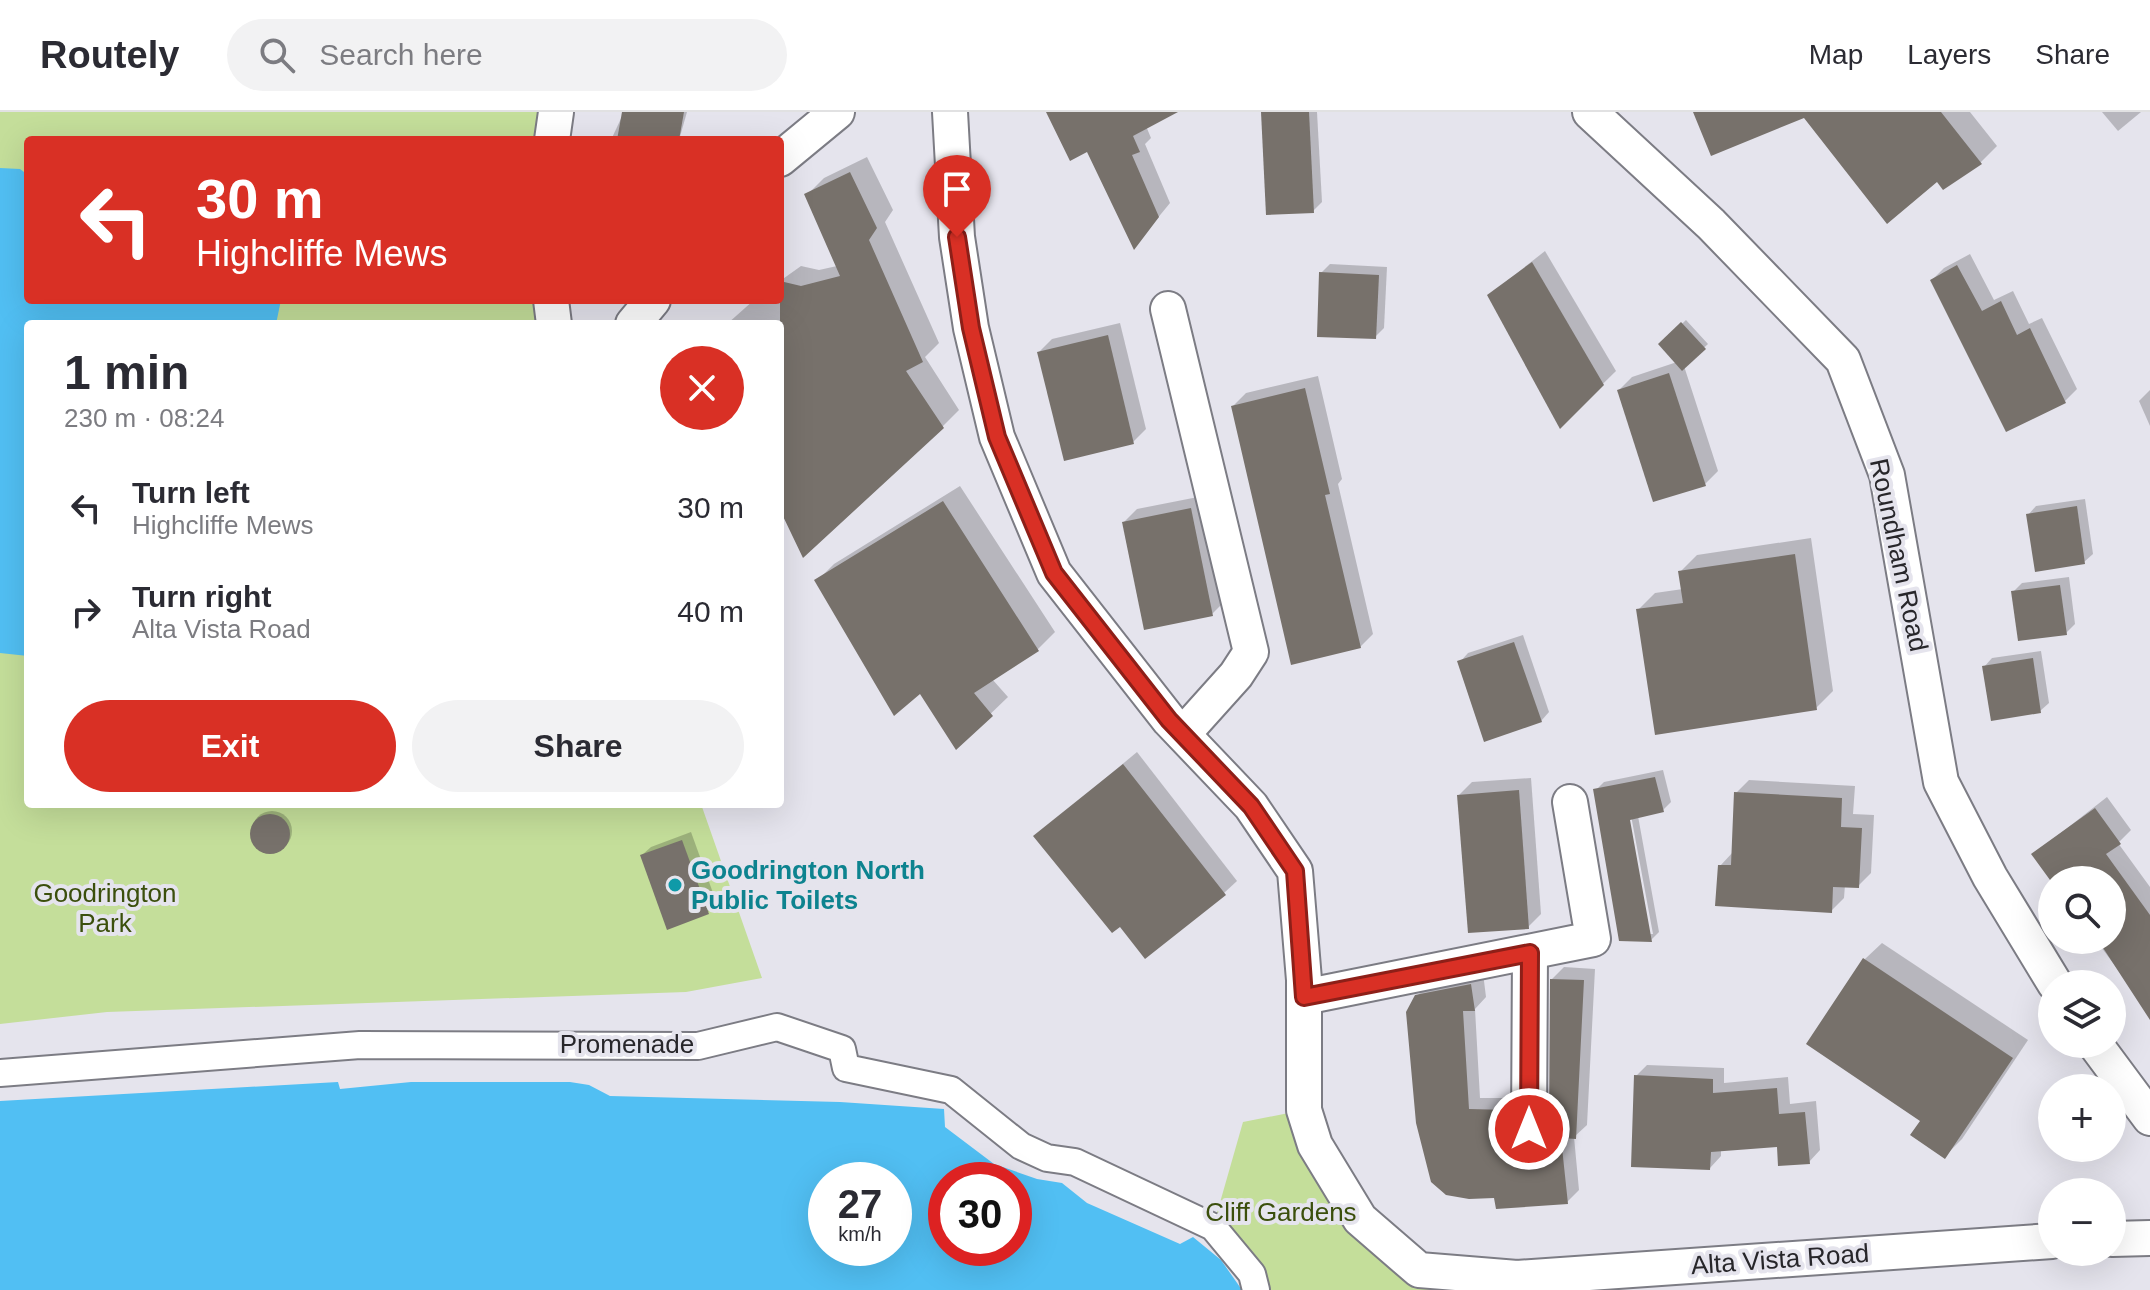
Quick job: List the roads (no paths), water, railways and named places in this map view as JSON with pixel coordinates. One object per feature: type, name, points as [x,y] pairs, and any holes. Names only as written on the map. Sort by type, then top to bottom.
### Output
[{"type":"street","points":[[553,136],[556,112]]},
{"type":"street","points":[[784,156],[837,112]]},
{"type":"street","name":"Alta Vista Road","points":[[950,112],[957,237],[971,328],[997,437],[1054,573],[1183,734],[1251,806],[1295,871],[1304,997],[1304,1110],[1315,1145],[1360,1219],[1419,1270],[1517,1284],[2038,1242]]},
{"type":"street","name":"Roundham Road","points":[[1590,112],[1711,224],[1843,360],[1887,475],[1941,782],[1990,877],[2046,970]]},
{"type":"street","points":[[636,320],[650,304]]},
{"type":"street","points":[[1168,309],[1251,652],[1236,675],[1183,734]]},
{"type":"street","points":[[1304,997],[1593,939],[1570,802]]},
{"type":"street","points":[[1529,1129],[1530,953]]},
{"type":"street","name":"Promenade","points":[[0,1073],[360,1045],[698,1046],[777,1027],[842,1049],[846,1068],[951,1090],[1021,1146],[1047,1158],[1075,1162],[1213,1227],[1252,1274],[1256,1290]]},
{"type":"street","points":[[2105,1058],[2150,1118]]},
{"type":"street","points":[[2126,1239],[2150,1238]]},
{"type":"water","points":[[0,168],[24,172],[24,304],[280,304],[277,320],[24,320],[24,656],[0,653]]},
{"type":"water","points":[[338,1082],[340,1089],[411,1082],[570,1082],[589,1085],[610,1096],[840,1102],[944,1109],[945,1127],[991,1162],[928,1162],[928,1266],[1032,1266],[1032,1177],[1062,1183],[1087,1203],[1180,1244],[1193,1237],[1221,1260],[1242,1290],[0,1290],[0,1101]]},
{"type":"place","name":"Goodrington North Public Toilets","points":[[675,885]]},
{"type":"park label","name":"Goodrington Park","points":[[105,908]]},
{"type":"park label","name":"Cliff Gardens","points":[[1281,1212]]}]
